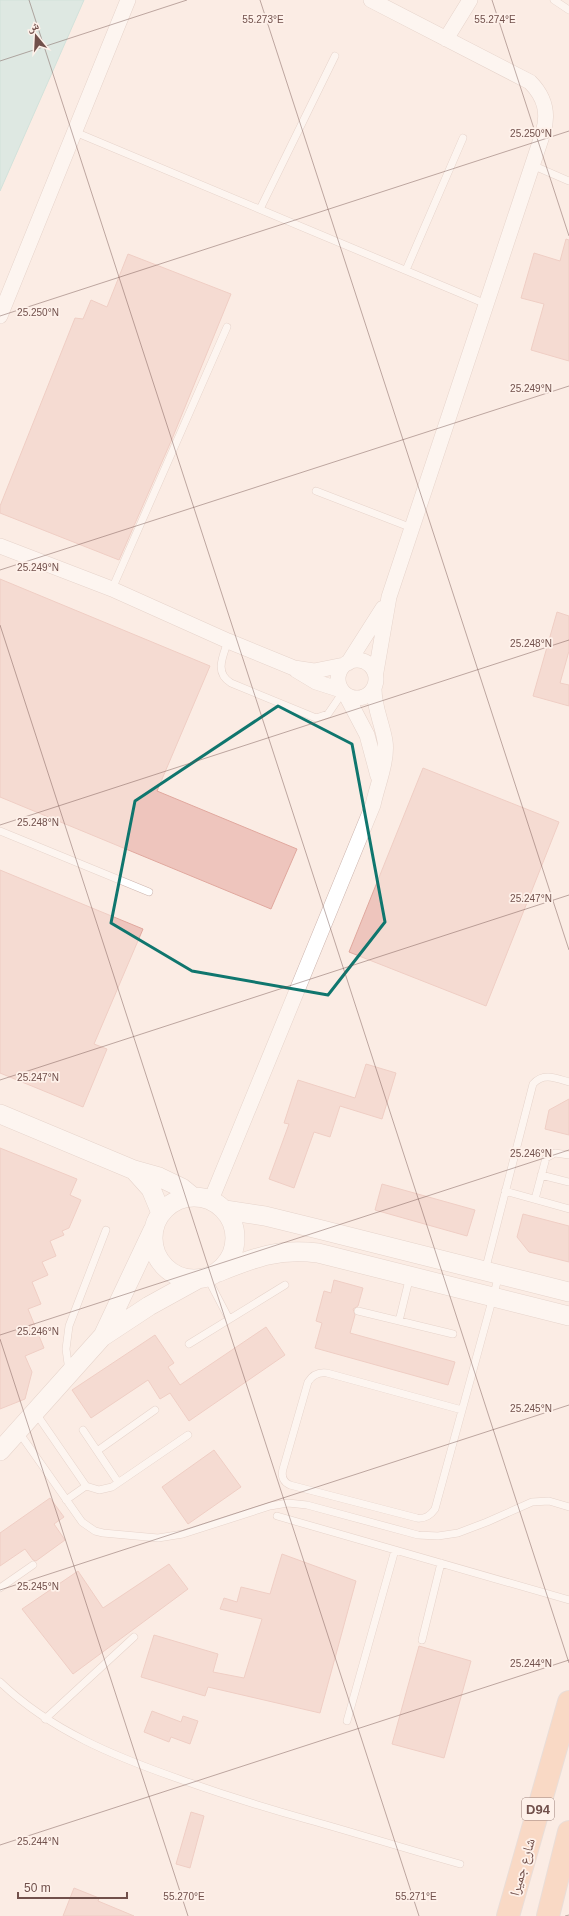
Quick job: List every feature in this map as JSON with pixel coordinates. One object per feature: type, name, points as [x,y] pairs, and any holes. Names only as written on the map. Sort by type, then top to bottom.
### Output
[{"type":"main road","name":"شارع جميرا","points":[[508,1916],[569,1702]]},
{"type":"main road","name":"D94","points":[[548,1916],[569,1832]]},
{"type":"street","points":[[0,316],[128,0]]},
{"type":"street","points":[[209,1202],[369,818],[383,767],[385,742],[375,705],[374,689],[389,597],[546,122],[545,106],[538,90],[530,82],[371,0]]},
{"type":"street","points":[[446,39],[470,0]]},
{"type":"street","points":[[0,546],[112,589],[228,641],[294,668],[316,682],[352,698],[364,698],[374,689]]},
{"type":"street","points":[[379,779],[367,735],[343,693],[338,678],[389,597]]},
{"type":"street","points":[[294,668],[319,670],[346,664],[354,660],[367,662],[376,672]]},
{"type":"street","points":[[0,1114],[134,1170],[171,1182],[209,1202],[234,1226],[235,1244],[232,1255],[225,1265],[149,1306],[102,1337],[0,1451]]},
{"type":"street","points":[[134,1170],[151,1189],[158,1219],[153,1238],[155,1252],[162,1264],[172,1273],[184,1278],[207,1276],[265,1254],[299,1251],[318,1253],[569,1316]]},
{"type":"street","points":[[102,1337],[158,1219],[170,1204],[181,1199],[209,1202],[569,1292]]},
{"type":"lane","points":[[554,0],[569,10]]},
{"type":"lane","points":[[260,209],[335,56]]},
{"type":"lane","points":[[74,132],[486,304]]},
{"type":"lane","points":[[406,270],[463,138]]},
{"type":"lane","points":[[532,165],[569,181]]},
{"type":"lane","points":[[112,589],[227,327]]},
{"type":"lane","points":[[316,491],[412,528]]},
{"type":"lane","points":[[228,641],[220,668],[224,677],[231,684],[316,718],[328,714],[343,693]]},
{"type":"lane","points":[[0,831],[149,892]]},
{"type":"lane","points":[[462,1410],[327,1373],[318,1373],[308,1382],[283,1468],[284,1480],[290,1485],[417,1518],[427,1517],[435,1509],[493,1297],[492,1273],[505,1190],[533,1084],[541,1077],[547,1076],[569,1082]]},
{"type":"lane","points":[[535,1199],[544,1163],[550,1155],[560,1153],[569,1155]]},
{"type":"lane","points":[[541,1175],[569,1182]]},
{"type":"lane","points":[[505,1190],[569,1209]]},
{"type":"lane","points":[[70,1373],[66,1349],[68,1326],[106,1230]]},
{"type":"lane","points":[[207,1276],[229,1319]]},
{"type":"lane","points":[[399,1321],[410,1276]]},
{"type":"lane","points":[[189,1344],[285,1285]]},
{"type":"lane","points":[[358,1311],[453,1334]]},
{"type":"lane","points":[[97,1451],[155,1410]]},
{"type":"lane","points":[[35,1412],[86,1486],[92,1489],[106,1489],[188,1435]]},
{"type":"lane","points":[[18,1430],[82,1522],[95,1531],[103,1533],[158,1538],[183,1534],[270,1506],[288,1503],[307,1505],[428,1536],[438,1536],[458,1533],[532,1502],[549,1501],[569,1507]]},
{"type":"lane","points":[[83,1430],[118,1482]]},
{"type":"lane","points":[[66,1500],[86,1486]]},
{"type":"lane","points":[[277,1516],[569,1600]]},
{"type":"lane","points":[[347,1721],[395,1550]]},
{"type":"lane","points":[[422,1640],[442,1563]]},
{"type":"lane","points":[[0,1588],[33,1565]]},
{"type":"lane","points":[[45,1719],[134,1637]]},
{"type":"lane","points":[[0,1682],[45,1719],[104,1752],[246,1802],[460,1864]]},
{"type":"highlighted area","points":[[278,706],[352,744],[385,922],[328,995],[192,971],[111,923],[135,801]]},
{"type":"water","points":[[0,0],[84,0],[0,191]]},
{"type":"building","points":[[566,239],[569,240],[569,361],[531,350],[544,304],[521,298],[534,253],[560,261]]},
{"type":"building","points":[[128,254],[231,294],[172,439],[119,560],[0,513],[0,506],[75,318],[83,319],[91,300],[107,307]]},
{"type":"building","points":[[0,579],[210,666],[157,791],[297,849],[271,909],[0,797]]},
{"type":"building","points":[[557,612],[569,616],[569,651],[560,683],[569,685],[569,706],[533,696]]},
{"type":"building","points":[[423,768],[559,822],[486,1006],[349,952]]},
{"type":"building","points":[[0,870],[143,929],[94,1044],[107,1049],[83,1107],[0,1073]]},
{"type":"building","points":[[366,1064],[396,1073],[382,1119],[340,1106],[330,1137],[314,1132],[294,1188],[269,1179],[289,1124],[284,1123],[298,1080],[355,1098]]},
{"type":"building","points":[[569,1099],[569,1135],[545,1129],[549,1110]]},
{"type":"building","points":[[0,1148],[77,1179],[70,1195],[81,1200],[69,1228],[62,1231],[64,1235],[50,1241],[56,1256],[42,1262],[48,1275],[32,1282],[41,1304],[28,1309],[44,1348],[25,1356],[32,1372],[25,1399],[0,1409]]},
{"type":"building","points":[[382,1184],[475,1210],[467,1236],[375,1210]]},
{"type":"building","points":[[523,1214],[569,1226],[569,1262],[529,1252],[517,1237]]},
{"type":"building","points":[[334,1280],[363,1288],[358,1306],[353,1309],[355,1315],[350,1333],[455,1362],[448,1385],[315,1348],[322,1323],[316,1321],[324,1291],[331,1293]]},
{"type":"building","points":[[266,1327],[285,1355],[189,1421],[170,1393],[160,1399],[148,1380],[91,1418],[72,1390],[155,1335],[174,1363],[168,1367],[180,1385]]},
{"type":"building","points":[[214,1450],[241,1487],[188,1524],[162,1487]]},
{"type":"building","points":[[50,1498],[64,1517],[54,1524],[65,1540],[36,1561],[33,1560],[25,1549],[0,1566],[0,1533]]},
{"type":"building","points":[[282,1554],[356,1581],[320,1713],[208,1687],[205,1696],[141,1677],[154,1635],[218,1654],[213,1672],[244,1678],[262,1619],[220,1609],[224,1598],[237,1602],[241,1587],[270,1594]]},
{"type":"building","points":[[169,1564],[188,1589],[73,1674],[22,1609],[78,1571],[103,1608]]},
{"type":"building","points":[[419,1646],[471,1661],[444,1758],[392,1744]]},
{"type":"building","points":[[152,1711],[181,1722],[183,1716],[198,1721],[190,1744],[171,1737],[169,1742],[144,1732]]},
{"type":"building","points":[[191,1812],[204,1816],[190,1868],[176,1864]]},
{"type":"building","points":[[74,1888],[99,1898],[98,1901],[134,1916],[63,1916]]}]
